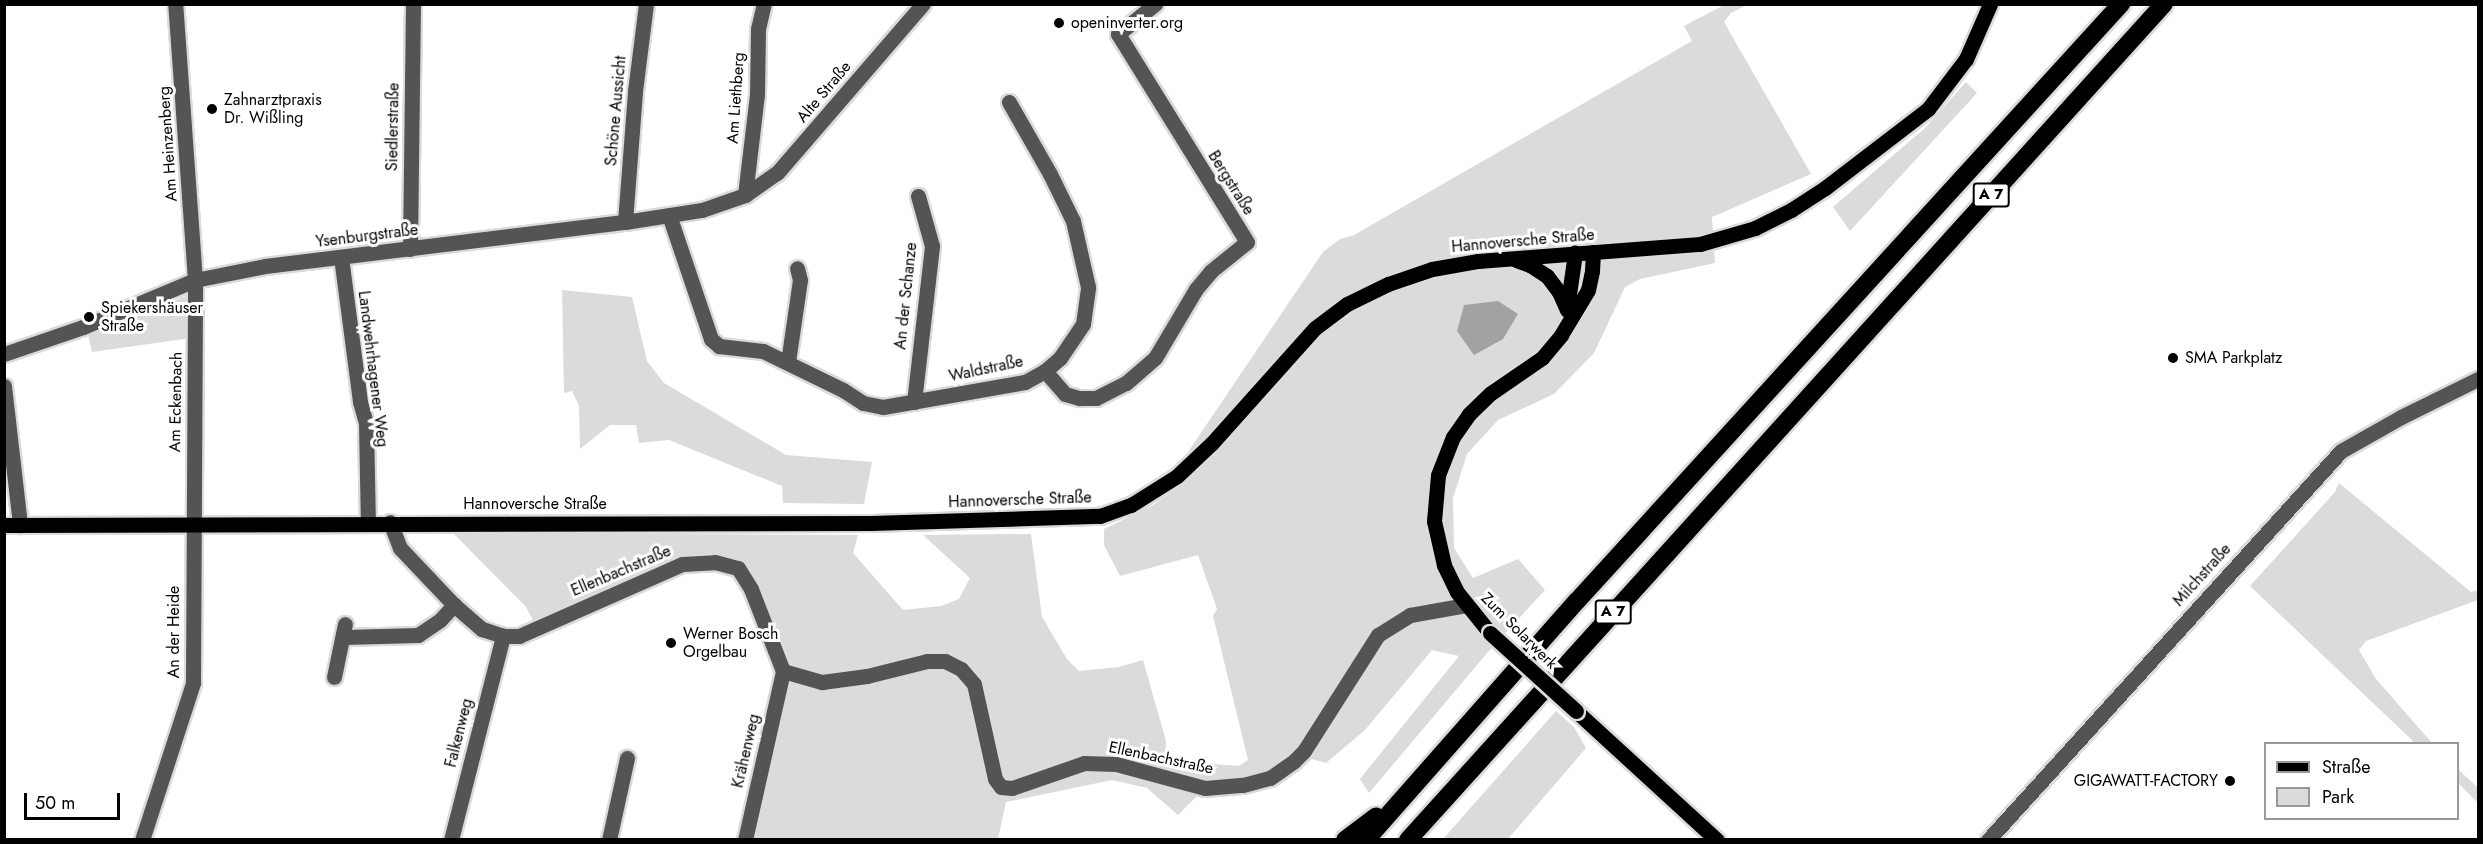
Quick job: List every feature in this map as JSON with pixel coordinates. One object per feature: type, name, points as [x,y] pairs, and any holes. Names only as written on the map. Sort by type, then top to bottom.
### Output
[{"type":"highway","name":"A 7","points":[[1366,840],[1577,601],[2121,4]]},
{"type":"highway","name":"A 7","points":[[1408,840],[2164,4]]},
{"type":"highway","points":[[1345,840],[1399,800]]},
{"type":"main road","name":"Hannoversche Straße","points":[[12,525],[390,522],[871,523],[1100,516],[1131,505],[1177,476],[1212,443],[1315,328],[1347,304],[1388,284],[1432,269],[1501,259],[1684,246],[1717,241],[1755,228],[1791,210],[1825,188],[1928,109],[1966,59],[1990,4]]},
{"type":"main road","name":"Zum Solarwerk","points":[[1593,252],[1592,271],[1587,290],[1566,326],[1542,358],[1491,393],[1469,414],[1453,437],[1442,462],[1434,506],[1436,536],[1450,579],[1466,605],[1490,633],[1717,840]]},
{"type":"main road","points":[[1566,326],[1575,253]]},
{"type":"main road","points":[[1501,259],[1521,261],[1539,270],[1554,284],[1567,310]]},
{"type":"street","name":"Am Heinzenberg","points":[[175,4],[195,280]]},
{"type":"street","name":"Siedlerstraße","points":[[410,249],[413,4]]},
{"type":"street","name":"Schöne Aussicht","points":[[625,222],[634,91],[646,4]]},
{"type":"street","name":"Am Liethberg","points":[[745,195],[757,94],[758,29],[764,4]]},
{"type":"street","name":"Alte Straße","points":[[745,195],[777,173],[923,4]]},
{"type":"street","name":"Bergstraße","points":[[1045,371],[1065,394],[1079,398],[1096,398],[1126,383],[1155,358],[1196,289],[1211,271],[1247,242],[1118,34],[1155,4]]},
{"type":"street","name":"Waldstraße","points":[[669,215],[711,339],[718,346],[763,351],[863,403],[883,407],[1025,382],[1045,371],[1060,358],[1083,324],[1088,287],[1073,221],[1050,174],[1009,102]]},
{"type":"street","name":"Ysenburgstraße","points":[[4,354],[83,327],[195,280],[265,266],[625,222],[702,210],[745,195]]},
{"type":"street","name":"An der Schanze","points":[[914,402],[932,246],[918,196]]},
{"type":"street","name":"Landwehrhagener Weg","points":[[341,257],[360,402],[366,423],[368,523]]},
{"type":"street","points":[[788,362],[800,280],[796,268]]},
{"type":"street","name":"Am Eckenbach","points":[[192,524],[195,280]]},
{"type":"street","name":"Milchstraße","points":[[1988,840],[2341,451],[2401,417],[2478,380]]},
{"type":"street","points":[[4,386],[12,525]]},
{"type":"street","points":[[390,522],[393,536],[400,548],[454,605],[482,629],[503,636]]},
{"type":"street","name":"An der Heide","points":[[142,840],[193,683],[192,524]]},
{"type":"street","name":"Ellenbachstraße","points":[[503,636],[519,636],[682,564],[715,562],[738,568],[751,589],[783,671],[822,682],[867,676],[927,661],[953,664],[967,675],[974,684],[990,763],[1000,787],[1025,786],[1084,763],[1116,764],[1205,788],[1224,788],[1270,778],[1294,761],[1317,733],[1378,635],[1410,615],[1466,605]]},
{"type":"street","points":[[334,677],[344,631],[418,635],[454,605]]},
{"type":"street","name":"Falkenweg","points":[[451,840],[503,636]]},
{"type":"street","name":"Krähenweg","points":[[745,840],[783,671]]},
{"type":"street","points":[[609,840],[627,758]]},
{"type":"green space","points":[[1724,5],[1747,5],[1731,13],[1724,22],[1811,174],[1712,217],[1715,263],[1640,279],[1625,287],[1594,353],[1554,394],[1498,420],[1467,454],[1453,498],[1454,548],[1473,578],[1518,559],[1545,590],[1488,652],[1369,793],[1360,779],[1459,656],[1432,650],[1365,730],[1326,763],[1294,754],[1270,770],[1243,778],[1212,781],[1178,815],[1147,788],[1112,780],[1006,802],[998,839],[752,839],[784,694],[757,588],[717,557],[535,624],[526,607],[453,533],[858,535],[853,553],[903,610],[941,606],[959,599],[970,578],[923,535],[1031,534],[1042,617],[1067,659],[1079,671],[1119,667],[1143,660],[1166,741],[1166,754],[1199,763],[1239,766],[1248,760],[1213,616],[1217,609],[1198,555],[1120,576],[1104,545],[1104,529],[1153,505],[1183,484],[1186,455],[1323,252],[1340,239],[1354,235],[1692,41],[1684,26]]},
{"type":"green space","points":[[1966,82],[1977,93],[1850,231],[1833,207],[1925,128]]},
{"type":"green space","points":[[562,290],[632,297],[647,361],[664,383],[786,455],[872,462],[864,504],[783,503],[782,486],[669,440],[639,443],[636,425],[610,425],[580,449],[579,406],[572,391],[564,393]]},
{"type":"green space","points":[[186,296],[190,307],[191,338],[92,352],[88,335]]},
{"type":"green space","points":[[2339,483],[2471,592],[2478,590],[2478,600],[2366,641],[2359,650],[2376,679],[2431,742],[2414,742],[2250,586],[2335,492]]},
{"type":"green space","points":[[1556,711],[1574,727],[1586,748],[1508,839],[1443,839]]},
{"type":"green space","points":[[2459,770],[2478,788],[2478,803],[2459,784]]},
{"type":"shaded area","points":[[1498,301],[1518,314],[1503,339],[1474,355],[1457,331],[1464,305]]},
{"type":"place","name":"openinverter.org","points":[[1059,23]]},
{"type":"place","name":"Zahnarztpraxis Dr. Wißling","points":[[212,109]]},
{"type":"place","name":"Spiekershäuser Straße","points":[[89,317]]},
{"type":"place","name":"SMA Parkplatz","points":[[2173,358]]},
{"type":"place","name":"Werner Bosch Orgelbau","points":[[671,643]]},
{"type":"place","name":"GIGAWATT-FACTORY","points":[[2230,781]]}]
